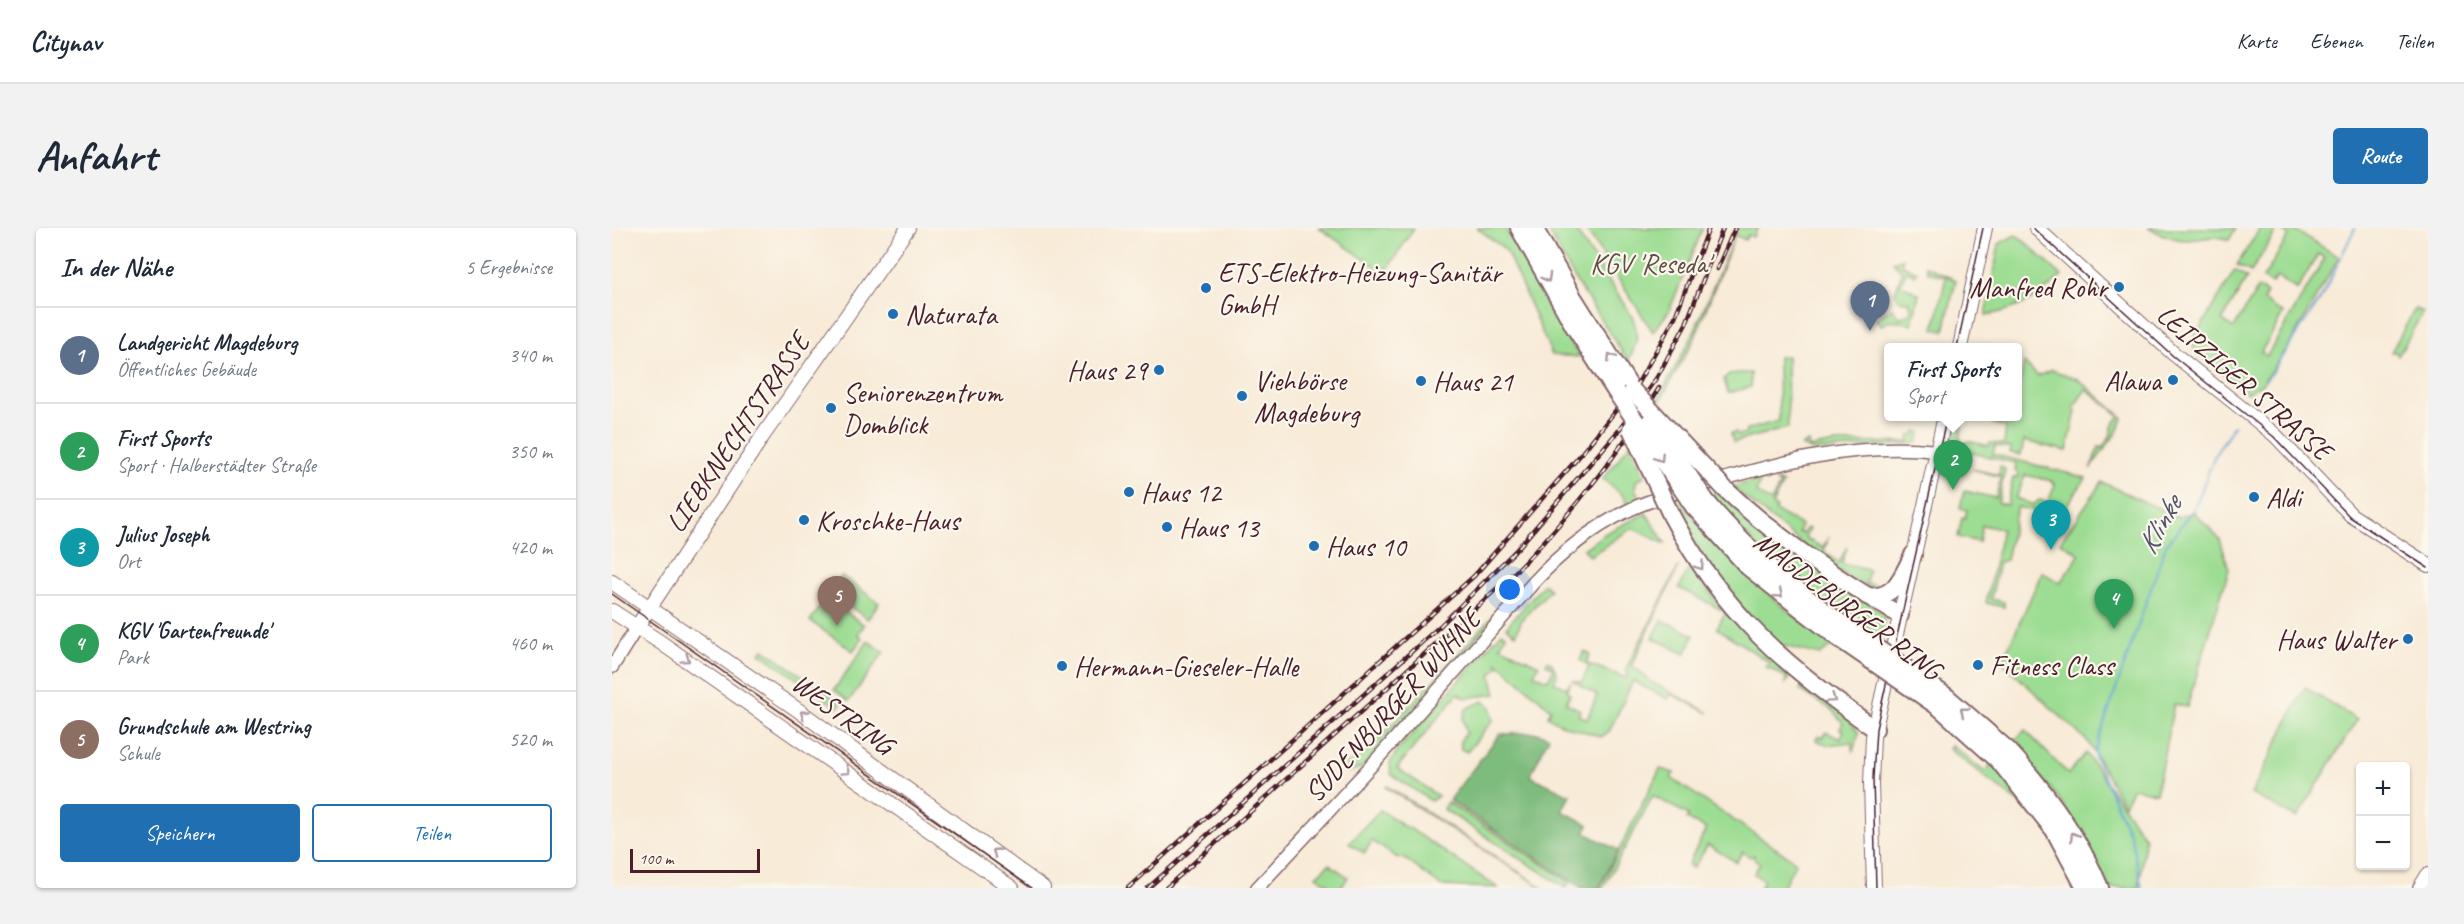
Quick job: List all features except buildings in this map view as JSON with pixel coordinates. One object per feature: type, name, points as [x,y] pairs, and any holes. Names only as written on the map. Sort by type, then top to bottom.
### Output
[{"type":"highway","name":"MAGDEBURGER RING","points":[[1519,228],[1700,504],[1748,567],[1842,632],[1946,696],[2003,755],[2032,777],[2066,823],[2100,888]]},
{"type":"highway","name":"MAGDEBURGER RING","points":[[1534,228],[1582,326]]},
{"type":"highway","points":[[1624,391],[1725,489],[1782,538],[1866,596],[1900,615]]},
{"type":"highway","points":[[1624,391],[1648,468],[1701,568],[1756,634],[1813,685],[1875,729]]},
{"type":"highway","points":[[1866,596],[1877,597],[1891,592],[1913,555]]},
{"type":"highway","name":"MAGDEBURGER RING","points":[[2003,755],[2054,830],[2085,888]]},
{"type":"main road","name":"LIEBKNECHTSTRASSE","points":[[637,627],[754,449],[908,228]]},
{"type":"main road","points":[[1961,343],[1985,228]]},
{"type":"main road","name":"LEIPZIGER STRASSE","points":[[2036,228],[2174,354],[2275,435],[2347,512],[2428,565]]},
{"type":"main road","points":[[1874,888],[1871,783],[1875,729],[1944,421]]},
{"type":"main road","name":"WESTRING","points":[[612,582],[798,710],[1043,888]]},
{"type":"main road","name":"WESTRING","points":[[612,611],[1012,888]]},
{"type":"main road","points":[[2420,888],[2428,875]]},
{"type":"street","name":"SUDENBURGER WUHNE","points":[[1257,888],[1370,767],[1535,581],[1562,554],[1598,527],[1648,502],[1797,459],[1858,451],[1937,451]]},
{"type":"street","name":"LIEBKNECHTSTRASSE","points":[[612,667],[637,627]]},
{"type":"green space","points":[[1319,228],[1414,228],[1385,273]]},
{"type":"green space","points":[[1477,228],[1505,228],[1579,357],[1552,355],[1506,250]]},
{"type":"green space","points":[[1547,228],[1574,228],[1632,316],[1636,328],[1636,339],[1628,361],[1574,278]]},
{"type":"green space","name":"KGV 'Reseda'","points":[[1585,228],[1703,228],[1669,311],[1653,332]]},
{"type":"green space","points":[[1738,228],[1758,228],[1753,237],[1748,235],[1745,240],[1735,235]]},
{"type":"green space","points":[[2148,228],[2236,228],[2229,240],[2213,237],[2185,240],[2175,239]]},
{"type":"green space","points":[[2260,228],[2278,228],[2251,272],[2237,265]]},
{"type":"green space","points":[[2278,228],[2291,228],[2339,257],[2292,340],[2262,384],[2247,393],[2194,350],[2193,340],[2235,270],[2247,278],[2222,321],[2234,328],[2258,288],[2267,293],[2263,300],[2283,314],[2261,352],[2267,356],[2325,258],[2318,254],[2297,290],[2277,277],[2272,284],[2263,278],[2289,236]]},
{"type":"green space","points":[[2015,235],[2062,276],[2045,291],[2027,302],[1986,315],[1999,244]]},
{"type":"green space","points":[[1735,236],[1694,340],[1659,403],[1657,400],[1691,339]]},
{"type":"green space","points":[[1903,258],[1901,264],[1917,272],[1915,275],[1907,271],[1900,284],[1919,294],[1912,324],[1892,320],[1881,325],[1876,320],[1892,308],[1900,318],[1911,312],[1910,302],[1899,300],[1895,293],[1902,271],[1893,262]]},
{"type":"green space","points":[[1926,266],[1956,280],[1944,331],[1934,329],[1946,277],[1928,272]]},
{"type":"green space","points":[[2415,309],[2423,312],[2398,356],[2396,352],[2391,352]]},
{"type":"green space","points":[[1787,356],[1788,428],[1733,442],[1731,433],[1736,432],[1738,435],[1746,433],[1746,430],[1779,421],[1778,357]]},
{"type":"green space","points":[[2024,363],[2038,376],[2052,370],[2078,379],[2123,418],[2117,432],[2090,469],[2099,447],[2102,448],[2110,437],[2113,424],[2120,416],[2086,389],[2073,408],[2076,411],[2067,451],[2024,441],[2021,455],[2010,453],[2011,448],[1995,446],[1993,454],[2086,478],[2050,529],[2045,525],[2050,518],[2046,515],[2042,520],[2036,519],[2038,511],[2017,507],[2006,560],[1999,562],[1991,599],[2004,602],[2004,607],[1986,603],[2002,529],[1982,525],[1979,542],[1958,537],[1962,518],[1965,518],[1967,510],[1960,508],[1964,491],[1996,498],[2001,477],[1972,469],[1999,475],[2000,466],[2005,469],[1998,503],[2007,505],[2013,478],[2017,478],[2016,463],[1950,448],[1956,421],[1963,421],[1960,442],[1968,441],[1989,446],[1990,443],[2004,444],[2006,427],[1992,423],[2006,423],[2006,421],[2022,421]],"holes":[[[2025,475],[2052,481],[2055,485],[2048,502],[2039,500],[2033,505],[2016,498]]]},
{"type":"green space","points":[[1751,373],[1751,387],[1728,393],[1724,379],[1729,374]]},
{"type":"green space","points":[[1916,431],[1921,432],[1917,443],[1813,451],[1801,446],[1808,442],[1809,448],[1835,443],[1909,442],[1910,435],[1915,435]]},
{"type":"green space","points":[[1630,444],[1644,476],[1636,481],[1635,489],[1640,498],[1652,495],[1589,531],[1531,577],[1362,768],[1347,772],[1346,765],[1370,749],[1530,576],[1583,531],[1627,505],[1624,497],[1603,479]]},
{"type":"green space","points":[[1782,473],[1782,475],[1769,478],[1767,482],[1761,479],[1756,492],[1771,502],[1780,484],[1775,481],[1783,483],[1772,505],[1777,508],[1775,511],[1801,525],[1799,532],[1803,534],[1806,528],[1809,529],[1805,538],[1823,548],[1829,536],[1824,551],[1839,563],[1847,547],[1842,564],[1869,570],[1866,583],[1882,587],[1883,583],[1887,583],[1880,593],[1832,568],[1732,487]]},
{"type":"green space","points":[[2102,482],[2177,517],[2194,512],[2220,539],[2229,569],[2187,707],[2174,704],[2156,793],[2133,788],[2124,805],[2088,742],[2002,662],[2042,572],[2060,583],[2080,554],[2060,542]]},
{"type":"green space","points":[[1719,492],[1885,615],[1881,640],[1828,605],[1764,554],[1709,495]]},
{"type":"green space","points":[[1680,502],[1721,550],[1778,603],[1834,644],[1820,655],[1772,643],[1725,592],[1671,505]]},
{"type":"green space","points":[[1646,513],[1666,544],[1632,528],[1590,556],[1584,549],[1606,533]]},
{"type":"green space","points":[[1679,566],[1632,665],[1653,683],[1709,713],[1671,694],[1668,699],[1633,681],[1609,732],[1601,737],[1553,720],[1548,716],[1551,709],[1497,662],[1499,666],[1491,675],[1496,694],[1466,698],[1458,693],[1397,768],[1438,796],[1431,801],[1391,774],[1390,763],[1397,751],[1502,632],[1506,635],[1500,646],[1539,665],[1534,674],[1548,680],[1554,668],[1546,664],[1548,661],[1552,663],[1557,674],[1554,682],[1566,688],[1571,682],[1567,691],[1570,694],[1566,703],[1580,710],[1578,715],[1587,719],[1597,695],[1572,680],[1582,682],[1589,666],[1580,660],[1584,651],[1590,654],[1586,663],[1626,678],[1629,673],[1625,671]]},
{"type":"green space","points":[[1690,567],[1723,609],[1722,610],[1679,588]]},
{"type":"green space","points":[[842,576],[879,603],[868,619],[830,593]]},
{"type":"green space","points":[[1544,584],[1550,590],[1522,619],[1516,634],[1506,627]]},
{"type":"green space","points":[[826,598],[864,625],[858,634],[862,638],[853,651],[810,621]]},
{"type":"green space","points":[[1726,611],[1791,674],[1785,685],[1786,677],[1766,667],[1769,662],[1717,628]]},
{"type":"green space","points":[[1662,620],[1694,635],[1685,654],[1653,638]]},
{"type":"green space","points":[[868,641],[884,652],[849,701],[834,690]]},
{"type":"green space","points":[[764,649],[841,703],[838,708],[760,653]]},
{"type":"green space","points":[[1803,685],[1847,717],[1859,733],[1853,752],[1851,742],[1828,745],[1816,740],[1818,736],[1823,738],[1826,732],[1840,739],[1844,731],[1840,729],[1843,723],[1832,710],[1800,690]]},
{"type":"green space","points":[[2305,687],[2357,720],[2297,818],[2251,794]]},
{"type":"green space","points":[[1483,701],[1490,706],[1493,720],[1467,752],[1461,749],[1460,741],[1466,733],[1463,718],[1466,709]]},
{"type":"green space","points":[[2025,730],[2068,774],[2086,753],[2145,838],[2139,888],[2110,888],[2061,801],[2012,743]]},
{"type":"green space","points":[[1537,733],[1549,737],[1530,776],[1570,795],[1562,811],[1589,825],[1585,833],[1618,850],[1598,888],[1582,888],[1449,800],[1500,734]]},
{"type":"green space","points":[[1952,745],[1985,772],[1992,763],[2033,814],[1949,749]]},
{"type":"green space","points":[[1660,769],[1674,773],[1671,778],[1796,862],[1782,888],[1760,888],[1764,881],[1754,874],[1760,863],[1754,859],[1754,855],[1750,857],[1743,852],[1736,862],[1708,845],[1693,868],[1688,865],[1706,829],[1687,819],[1689,815],[1653,796],[1603,888],[1600,888]]},
{"type":"green space","points":[[1387,786],[1543,888],[1386,787]]},
{"type":"green space","points":[[1447,802],[1570,882],[1566,888],[1443,809]]},
{"type":"green space","points":[[1380,810],[1498,888],[1441,886],[1405,859],[1396,857],[1372,841],[1364,853],[1349,843]]},
{"type":"green space","points":[[1329,864],[1348,877],[1341,888],[1334,888],[1316,876]]},
{"type":"waterway","name":"Klinke","points":[[2266,380],[2321,298],[2355,228]]},
{"type":"waterway","name":"Klinke","points":[[2142,888],[2131,838],[2095,757],[2095,750],[2166,545],[2195,507],[2215,455],[2234,425]]},
{"type":"tram line","points":[[1958,343],[1983,228]]},
{"type":"tram line","points":[[2033,228],[2173,356],[2274,437],[2350,517],[2428,568]]},
{"type":"tram line","points":[[1876,888],[1873,778],[1876,729],[1946,421]]},
{"type":"tram line","points":[[612,594],[1032,888]]},
{"type":"railway","points":[[1128,888],[1474,576],[1577,459],[1639,381],[1675,317],[1709,228]]},
{"type":"railway","points":[[1148,888],[1440,626],[1517,549],[1619,430],[1657,377],[1686,324],[1723,228]]},
{"type":"railway","points":[[1717,269],[1735,228]]},
{"type":"railway","points":[[1166,888],[1514,573],[1592,485],[1659,388]]},
{"type":"place","name":"Manfred Rohr","points":[[2119,287]]},
{"type":"place","name":"ETS-Elektro-Heizung-Sanitär GmbH","points":[[1206,288]]},
{"type":"place","name":"Naturata","points":[[893,314]]},
{"type":"place","name":"Landgericht Magdeburg","points":[[1870,331]]},
{"type":"place","name":"Haus 29","points":[[1159,370]]},
{"type":"place","name":"Alawa","points":[[2173,380]]},
{"type":"place","name":"Haus 21","points":[[1421,381]]},
{"type":"place","name":"Viehbörse Magdeburg","points":[[1242,396]]},
{"type":"place","name":"Seniorenzentrum Domblick","points":[[831,408]]},
{"type":"place","name":"First Sports","points":[[1953,490]]},
{"type":"place","name":"Haus 12","points":[[1129,492]]},
{"type":"place","name":"Aldi","points":[[2254,497]]},
{"type":"place","name":"Kroschke-Haus","points":[[804,520]]},
{"type":"place","name":"Haus 13","points":[[1167,527]]},
{"type":"place","name":"Haus 10","points":[[1314,546]]},
{"type":"place","name":"Julius Joseph","points":[[2051,550]]},
{"type":"place","name":"Grundschule am Westring","points":[[837,626]]},
{"type":"place","name":"KGV 'Gartenfreunde'","points":[[2114,629]]},
{"type":"place","name":"Haus Walter","points":[[2408,639]]},
{"type":"place","name":"Fitness Class","points":[[1978,665]]},
{"type":"place","name":"Hermann-Gieseler-Halle","points":[[1062,666]]}]
